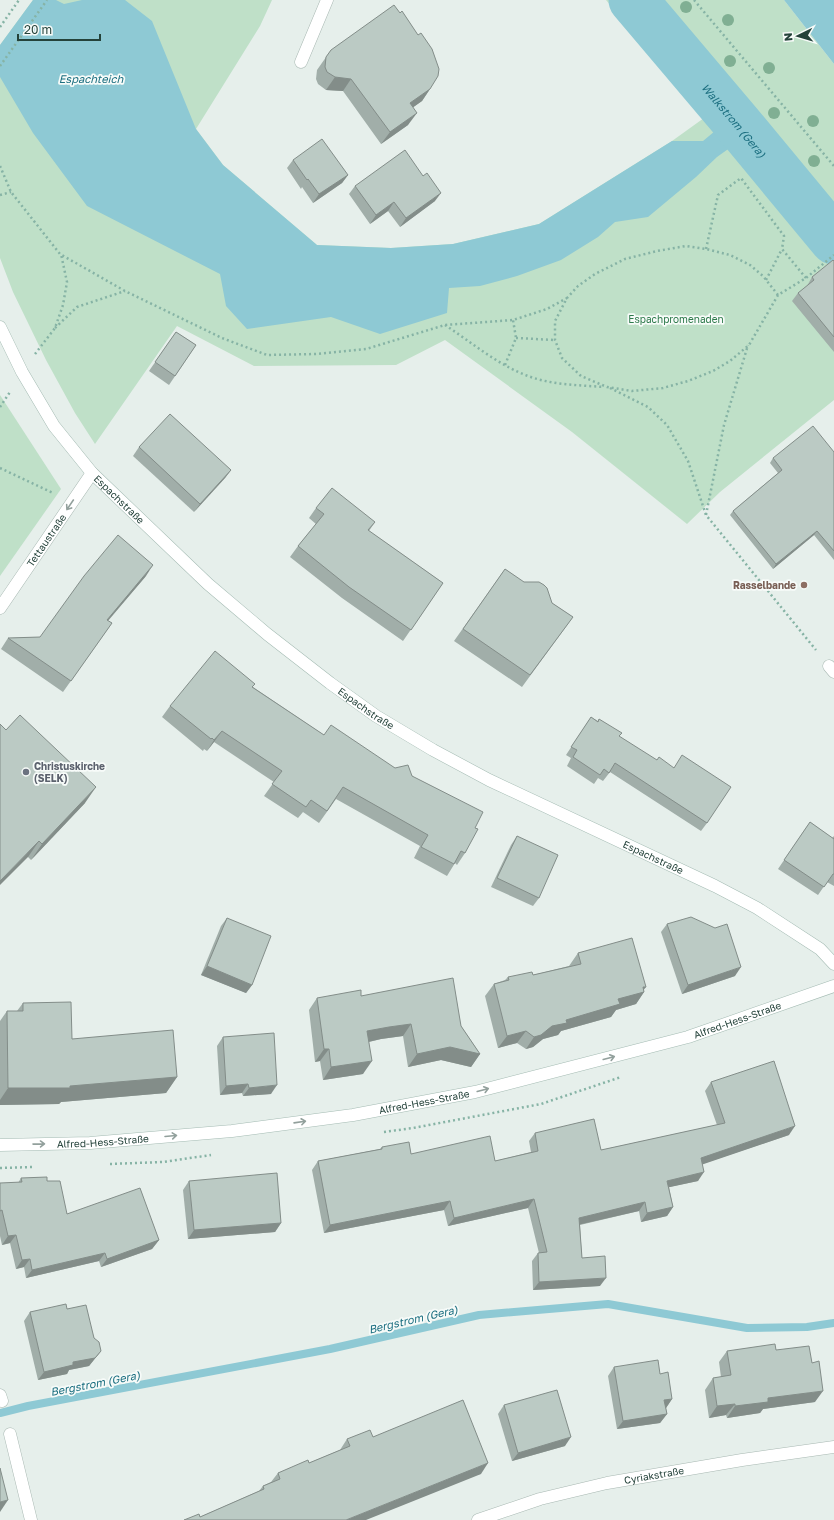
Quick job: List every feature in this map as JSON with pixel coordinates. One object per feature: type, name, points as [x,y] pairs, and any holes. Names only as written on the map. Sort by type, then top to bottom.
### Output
[{"type":"street","points":[[301,62],[327,0]]},
{"type":"street","name":"Espachstraße","points":[[0,327],[22,372],[54,426],[92,473],[208,584],[255,624],[330,683],[376,716],[433,750],[489,780],[715,886],[757,908],[820,949],[834,964]]},
{"type":"street","name":"Tettaustraße","points":[[0,608],[92,473]]},
{"type":"street","name":"Alfred-Hess-Straße","points":[[0,1145],[90,1143],[232,1131],[353,1115],[475,1092],[688,1037],[834,986]]},
{"type":"street","points":[[10,1434],[31,1520]]},
{"type":"street","name":"Cyriakstraße","points":[[478,1520],[540,1499],[607,1483],[742,1460],[834,1447]]},
{"type":"path","points":[[0,27],[19,0]]},
{"type":"path","points":[[0,66],[47,0]]},
{"type":"path","points":[[694,0],[834,166]]},
{"type":"path","points":[[0,166],[11,192],[60,254],[125,290],[222,338],[267,355],[317,354],[366,349],[445,325],[513,320],[547,310],[567,298]]},
{"type":"path","points":[[706,249],[718,195],[741,178],[784,236],[782,249],[766,280]]},
{"type":"path","points":[[0,196],[11,192]]},
{"type":"path","points":[[778,295],[766,280],[750,265],[730,255],[686,246],[656,251],[625,259],[595,274],[578,286],[567,298],[555,321],[555,340],[562,358],[581,376],[648,407],[667,425],[688,461],[706,515],[832,669]]},
{"type":"path","points":[[782,249],[806,278]]},
{"type":"path","points":[[55,328],[63,305],[67,282],[60,254]]},
{"type":"path","points":[[706,515],[724,425],[749,344],[778,295],[806,278],[834,255]]},
{"type":"path","points":[[33,358],[55,328],[77,307],[125,290]]},
{"type":"path","points":[[505,365],[516,338],[513,320]]},
{"type":"path","points":[[445,325],[505,365],[529,376],[563,385],[607,387],[632,391],[663,388],[713,371],[730,361],[749,344]]},
{"type":"path","points":[[516,338],[555,340]]},
{"type":"path","points":[[0,407],[10,391]]},
{"type":"path","points":[[0,468],[72,502]]},
{"type":"green space","name":"Espachpromenaden","points":[[33,0],[272,0],[260,26],[196,129],[223,165],[317,245],[391,248],[453,244],[539,224],[672,141],[704,118],[606,0],[784,0],[834,64],[834,400],[720,492],[687,524],[572,432],[445,340],[396,365],[254,366],[177,326],[95,444],[75,413],[46,360],[13,292],[0,258],[0,45]],"holes":[[[724,108],[749,137],[731,147],[715,131]]]},
{"type":"green space","points":[[0,395],[61,489],[0,576]]},
{"type":"water","name":"Espachteich","points":[[33,0],[56,0],[64,4],[82,0],[125,0],[152,21],[196,129],[223,165],[317,245],[391,248],[453,244],[539,224],[672,141],[703,141],[715,131],[724,108],[749,137],[717,157],[696,177],[648,217],[615,222],[598,237],[561,260],[517,276],[480,286],[449,288],[447,313],[380,334],[331,317],[247,329],[226,306],[220,274],[87,206],[33,133],[0,77],[0,45]]},
{"type":"water","points":[[784,0],[834,0],[834,64]]},
{"type":"building","points":[[394,5],[400,13],[402,11],[418,35],[421,33],[432,49],[439,69],[438,76],[430,89],[410,103],[417,113],[390,132],[351,79],[335,77],[327,72],[325,67],[326,57],[331,50]]},
{"type":"building","points":[[322,139],[348,175],[319,194],[293,160]]},
{"type":"building","points":[[405,150],[423,176],[427,173],[441,193],[406,218],[394,202],[376,215],[355,186]]},
{"type":"building","points":[[833,260],[834,337],[798,293],[814,280],[812,277]]},
{"type":"building","points":[[176,332],[196,345],[175,376],[155,362]]},
{"type":"building","points":[[170,414],[231,470],[200,504],[139,447]]},
{"type":"building","points":[[813,426],[834,452],[834,551],[817,531],[776,564],[733,511],[782,470],[773,458]]},
{"type":"building","points":[[332,488],[375,522],[368,530],[443,583],[411,630],[349,587],[298,546],[324,514],[316,508]]},
{"type":"building","points":[[118,535],[153,565],[107,620],[112,623],[71,681],[8,638],[40,637],[84,576]]},
{"type":"building","points":[[505,569],[524,582],[539,582],[544,585],[547,588],[552,603],[573,617],[530,675],[463,629]]},
{"type":"building","points":[[215,651],[255,684],[252,687],[324,735],[331,725],[395,768],[408,765],[412,776],[483,812],[475,828],[478,829],[465,853],[461,851],[454,864],[421,847],[428,835],[343,787],[327,811],[311,800],[306,807],[272,784],[282,771],[222,731],[214,740],[212,738],[211,739],[170,706]]},
{"type":"building","name":"Christuskirche (SELK)","points":[[20,715],[96,787],[42,844],[39,841],[0,881],[0,724],[6,730]]},
{"type":"building","points":[[591,717],[598,722],[599,719],[622,733],[619,736],[657,760],[659,757],[674,768],[682,755],[731,787],[707,823],[615,763],[609,773],[604,769],[600,775],[573,757],[577,750],[571,747]]},
{"type":"building","points":[[810,822],[834,839],[834,874],[824,887],[784,860]]},
{"type":"building","points":[[517,836],[558,855],[539,898],[497,878]]},
{"type":"building","points":[[691,917],[715,928],[727,924],[741,967],[688,985],[667,924]]},
{"type":"building","points":[[227,918],[271,936],[252,985],[207,966]]},
{"type":"building","points":[[632,938],[646,987],[643,987],[644,992],[618,999],[620,1004],[566,1020],[567,1023],[552,1026],[541,1035],[534,1037],[526,1031],[507,1036],[494,984],[509,980],[508,977],[532,972],[533,975],[581,964],[578,953]]},
{"type":"building","points":[[453,978],[461,1026],[480,1054],[450,1047],[417,1054],[411,1024],[367,1031],[372,1061],[331,1067],[329,1049],[324,1049],[317,998],[361,990],[361,996]]},
{"type":"building","points":[[71,1002],[72,1039],[173,1030],[177,1077],[70,1086],[70,1088],[8,1088],[7,1011],[23,1011],[23,1003]]},
{"type":"building","points":[[274,1033],[277,1085],[249,1088],[248,1084],[226,1086],[223,1037]]},
{"type":"building","points":[[774,1061],[795,1126],[701,1158],[704,1172],[667,1181],[673,1207],[647,1213],[645,1202],[579,1218],[582,1258],[605,1256],[606,1278],[539,1282],[538,1253],[547,1252],[534,1199],[454,1218],[450,1201],[330,1225],[318,1161],[382,1149],[382,1147],[409,1142],[411,1154],[490,1136],[495,1161],[538,1151],[535,1133],[594,1119],[601,1150],[725,1123],[711,1082]]},
{"type":"building","points":[[277,1173],[281,1223],[194,1230],[189,1181]]},
{"type":"building","points":[[47,1177],[47,1181],[60,1181],[67,1214],[140,1188],[159,1240],[107,1259],[105,1253],[32,1270],[30,1259],[22,1260],[16,1235],[8,1236],[2,1210],[0,1211],[0,1183],[22,1182],[21,1178]]},
{"type":"building","points":[[66,1304],[67,1309],[86,1305],[94,1338],[99,1342],[101,1351],[95,1358],[73,1362],[73,1365],[44,1372],[30,1312]]},
{"type":"building","points":[[775,1344],[776,1350],[809,1346],[812,1363],[819,1361],[823,1391],[768,1398],[768,1402],[735,1406],[735,1404],[717,1406],[713,1378],[731,1375],[727,1351]]},
{"type":"building","points":[[658,1360],[660,1374],[668,1372],[672,1399],[664,1400],[667,1414],[623,1421],[614,1367]]},
{"type":"building","points":[[557,1390],[571,1437],[518,1453],[504,1405]]},
{"type":"building","points":[[463,1400],[488,1463],[346,1520],[184,1520],[199,1514],[200,1517],[264,1489],[263,1486],[280,1479],[278,1473],[308,1460],[309,1463],[350,1446],[347,1439],[370,1430],[373,1437]]},
{"type":"building","points":[[0,1468],[8,1500],[0,1502]]},
{"type":"waterway","name":"Walkstrom (Gera)","points":[[633,0],[834,240]]},
{"type":"waterway","name":"Bergstrom (Gera)","points":[[0,1413],[28,1406],[330,1349],[479,1315],[608,1304],[747,1328],[807,1327],[834,1323]]},
{"type":"place","name":"Rasselbande","points":[[804,585]]},
{"type":"place","name":"Christuskirche (SELK)","points":[[26,772]]}]
